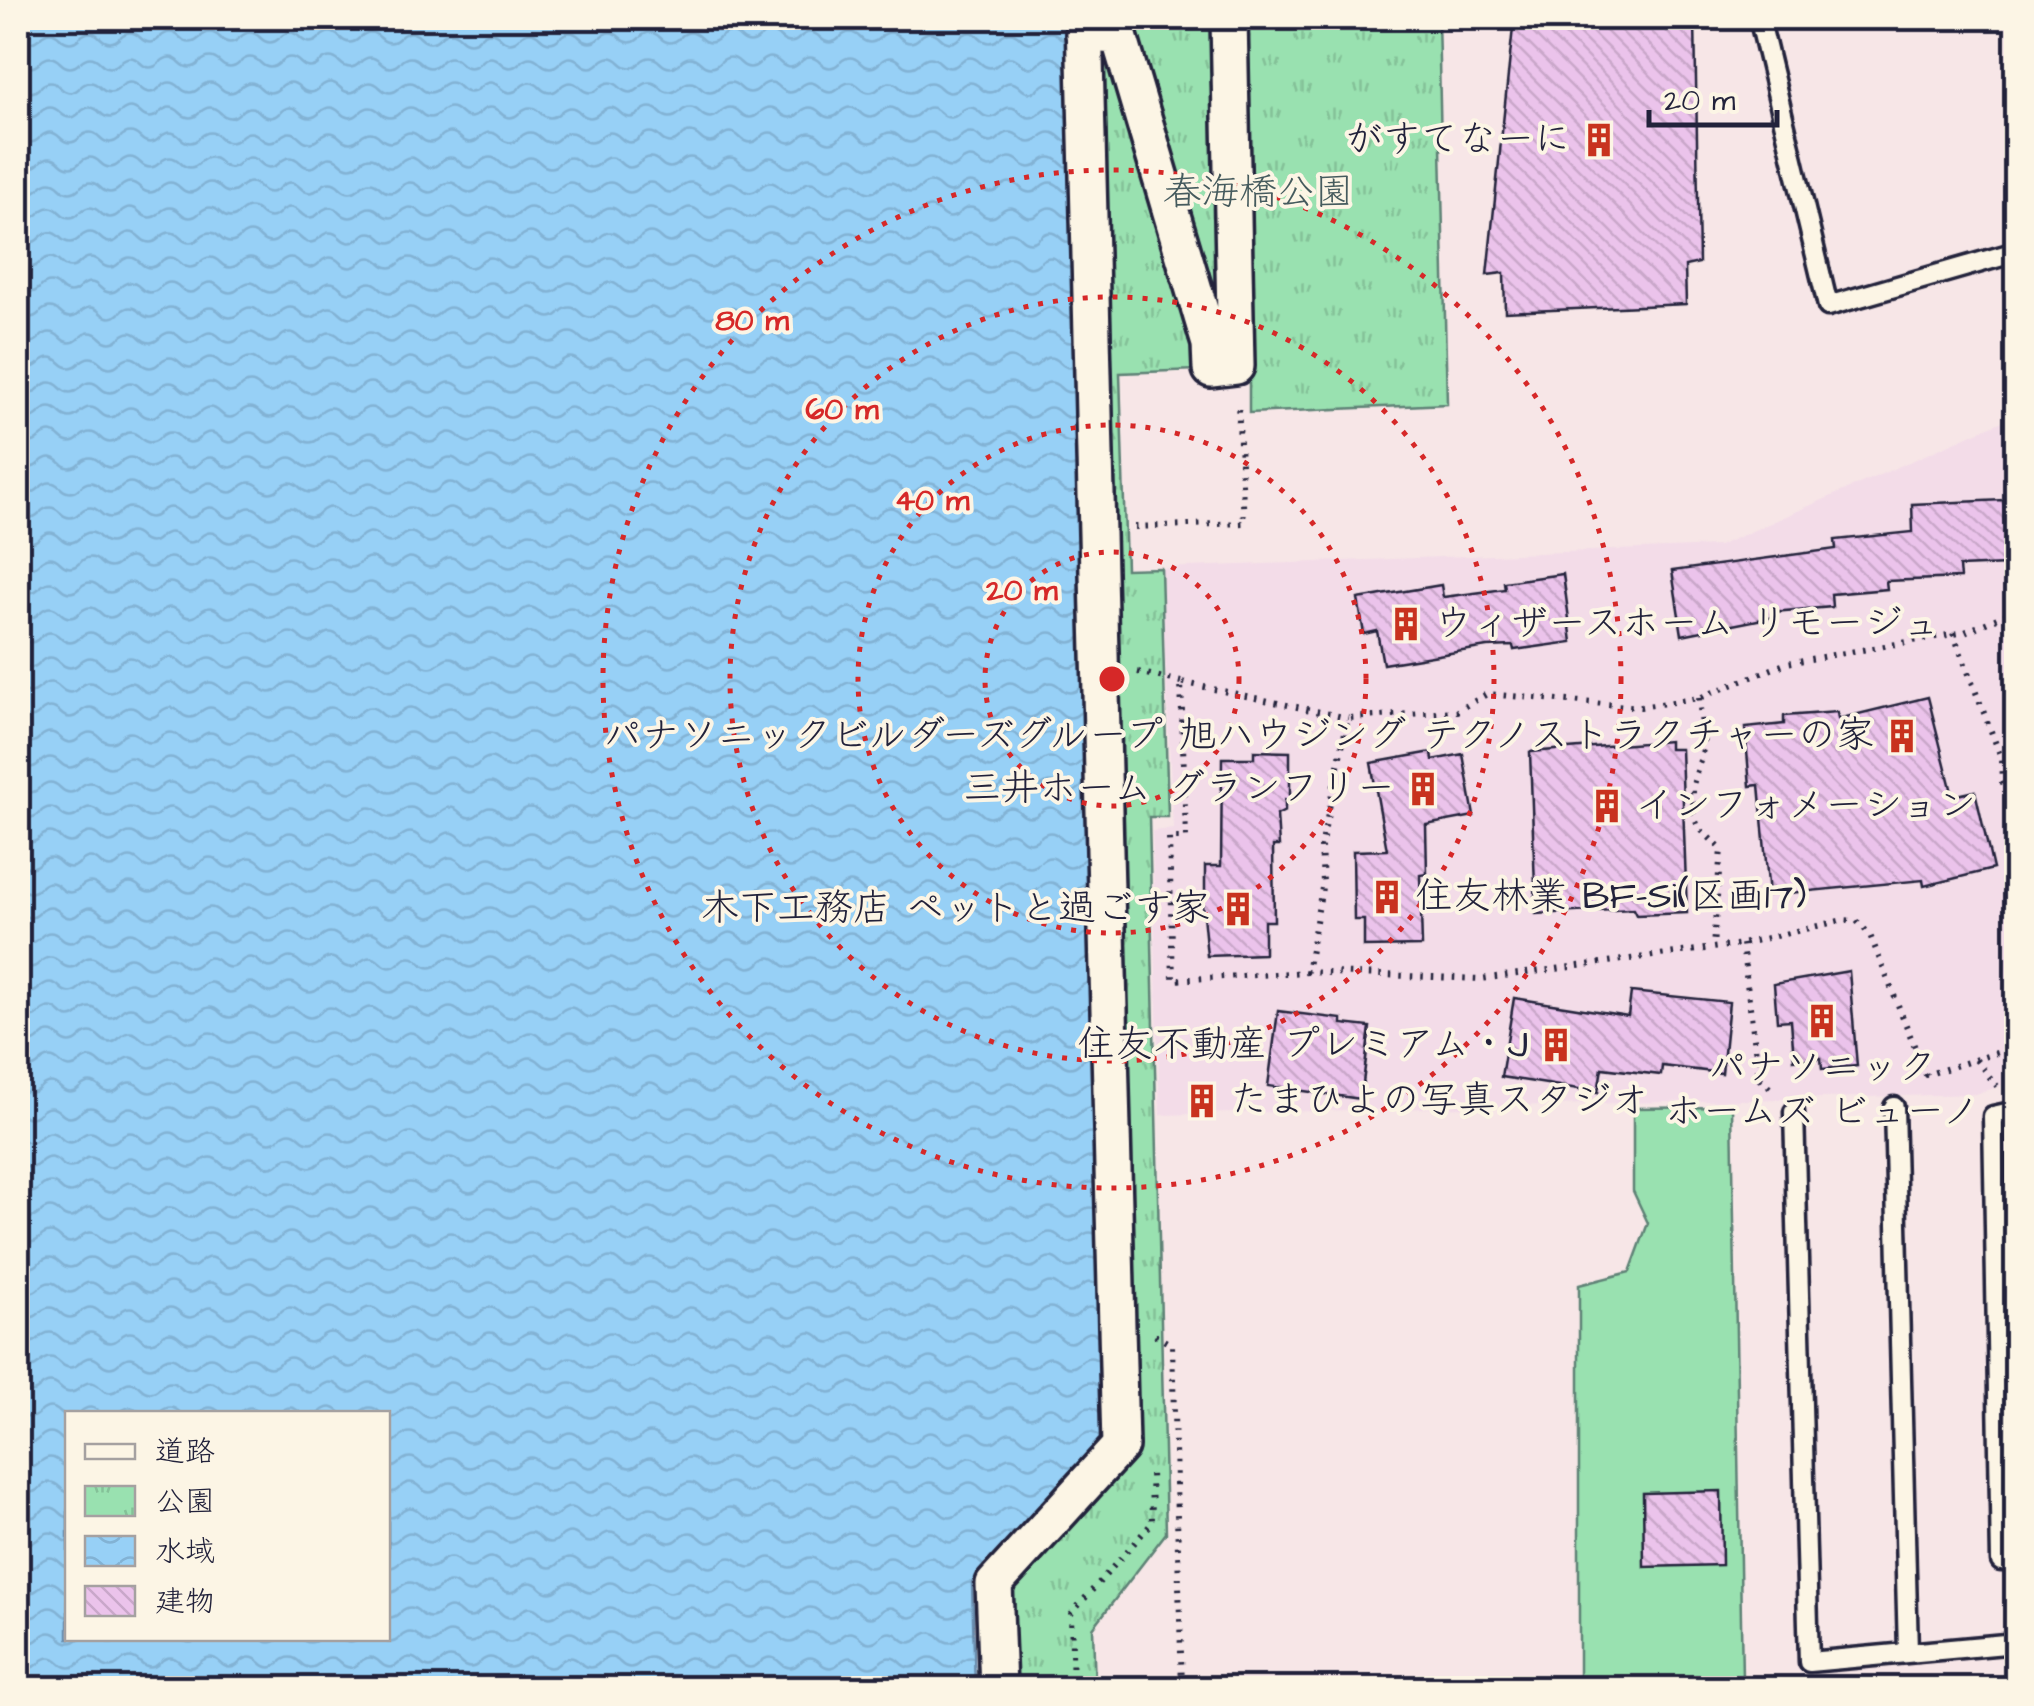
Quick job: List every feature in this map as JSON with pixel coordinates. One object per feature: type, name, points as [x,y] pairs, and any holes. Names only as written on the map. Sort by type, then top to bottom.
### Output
[{"type":"street","points":[[998,1688],[994,1584],[1120,1446],[1084,26],[1119,36],[1210,344],[1211,370],[1236,366],[1229,18]]},
{"type":"lane","points":[[1761,19],[1828,306],[2016,252]]},
{"type":"lane","points":[[1894,1107],[1908,1652]]},
{"type":"lane","points":[[1794,1112],[1809,1662],[2016,1643]]},
{"type":"lane","points":[[2016,1112],[1993,1116],[2008,1412],[2001,1561],[2016,1561]]},
{"type":"path","points":[[1129,527],[1244,523],[1236,366]]},
{"type":"path","points":[[1132,671],[1348,718],[1457,710],[1488,694],[1640,708],[1699,698],[1787,663],[1953,634],[2016,610]]},
{"type":"path","points":[[1953,634],[2002,757],[2002,783],[2016,811]]},
{"type":"path","points":[[1181,682],[1186,838],[1169,838],[1173,980],[1307,972],[1481,979],[1742,944],[1843,920],[1858,921],[1870,935],[1926,1076],[2016,1046]]},
{"type":"path","points":[[1699,698],[1704,746],[1693,785],[1693,812],[1698,827],[1720,848],[1714,946]]},
{"type":"path","points":[[1307,972],[1323,882],[1321,847],[1348,718]]},
{"type":"path","points":[[1742,944],[1759,1078],[1794,1112]]},
{"type":"path","points":[[1150,1332],[1172,1346],[1182,1688]]},
{"type":"path","points":[[1073,1688],[1070,1614],[1152,1523]]},
{"type":"shaded area","points":[[2016,415],[2016,1081],[1976,1094],[1160,1115],[1152,831],[1173,829],[1161,568],[1718,546]]},
{"type":"green space","name":"春海橋公園","points":[[1068,18],[1438,18],[1447,404],[1249,413],[1249,368],[1120,373],[1126,569],[1161,568],[1168,817],[1149,817],[1166,1533],[1093,1628],[1095,1688],[978,1688],[975,1583],[1114,1442]]},
{"type":"green space","points":[[1732,1107],[1742,1679],[1579,1678],[1579,1285],[1630,1272],[1648,1223],[1633,1191],[1633,1108]]},
{"type":"water","points":[[18,18],[1069,18],[1112,1441],[972,1583],[975,1688],[18,1688]]},
{"type":"building","name":"がすてなーに","points":[[1514,18],[1695,18],[1699,263],[1685,266],[1686,304],[1505,312],[1504,273],[1487,275]]},
{"type":"building","points":[[2004,500],[2007,565],[1959,567],[1960,578],[1886,581],[1887,589],[1831,594],[1832,607],[1773,612],[1773,617],[1682,635],[1672,571],[1836,549],[1835,540],[1913,532],[1912,504]]},
{"type":"building","points":[[1563,574],[1572,642],[1514,650],[1513,646],[1487,647],[1383,664],[1377,631],[1364,634],[1358,599],[1441,585],[1443,597],[1505,589],[1504,582]]},
{"type":"building","points":[[1928,697],[1953,796],[1975,791],[1993,869],[1924,886],[1923,880],[1769,895],[1759,785],[1750,786],[1745,728],[1784,724],[1784,716],[1837,712],[1838,719]]},
{"type":"building","name":"インフォメーション","points":[[1669,741],[1669,749],[1681,749],[1687,913],[1636,915],[1633,909],[1536,914],[1530,752]]},
{"type":"building","points":[[1254,751],[1290,752],[1290,800],[1285,800],[1285,811],[1277,815],[1279,846],[1273,846],[1274,921],[1264,921],[1264,954],[1207,956],[1201,894],[1205,894],[1205,866],[1221,866],[1222,758],[1254,758]]},
{"type":"building","points":[[1432,752],[1433,760],[1463,754],[1474,816],[1426,825],[1427,874],[1420,875],[1422,946],[1364,947],[1364,920],[1354,920],[1353,851],[1387,850],[1371,763]]},
{"type":"building","name":"パナソニック ホームズ ビューノ","points":[[1849,971],[1857,1066],[1822,1069],[1821,1058],[1794,1060],[1791,1020],[1777,1021],[1774,984]]},
{"type":"building","points":[[1631,992],[1729,1002],[1722,1073],[1662,1066],[1661,1075],[1602,1068],[1598,1092],[1501,1077],[1514,998],[1628,1016]]},
{"type":"building","points":[[1278,1011],[1342,1019],[1342,1024],[1370,1027],[1361,1099],[1268,1086]]},
{"type":"building","points":[[1721,1491],[1722,1565],[1644,1567],[1643,1493]]},
{"type":"place","name":"がすてなーに","points":[[1599,140]]},
{"type":"place","name":"ウィザースホーム リモージュ","points":[[1406,624]]},
{"type":"place","name":"パナソニックビルダーズグループ 旭ハウジング テクノストラクチャーの家","points":[[1902,736]]},
{"type":"place","name":"三井ホーム グランフリー","points":[[1423,789]]},
{"type":"place","name":"インフォメーション","points":[[1607,806]]},
{"type":"place","name":"住友林業 BF-Si(区画17)","points":[[1387,897]]},
{"type":"place","name":"木下工務店 ペットと過ごす家","points":[[1238,909]]},
{"type":"place","name":"パナソニック ホームズ ビューノ","points":[[1822,1021]]},
{"type":"place","name":"住友不動産 プレミアム・J","points":[[1556,1045]]},
{"type":"place","name":"たまひよの写真スタジオ","points":[[1202,1101]]}]
